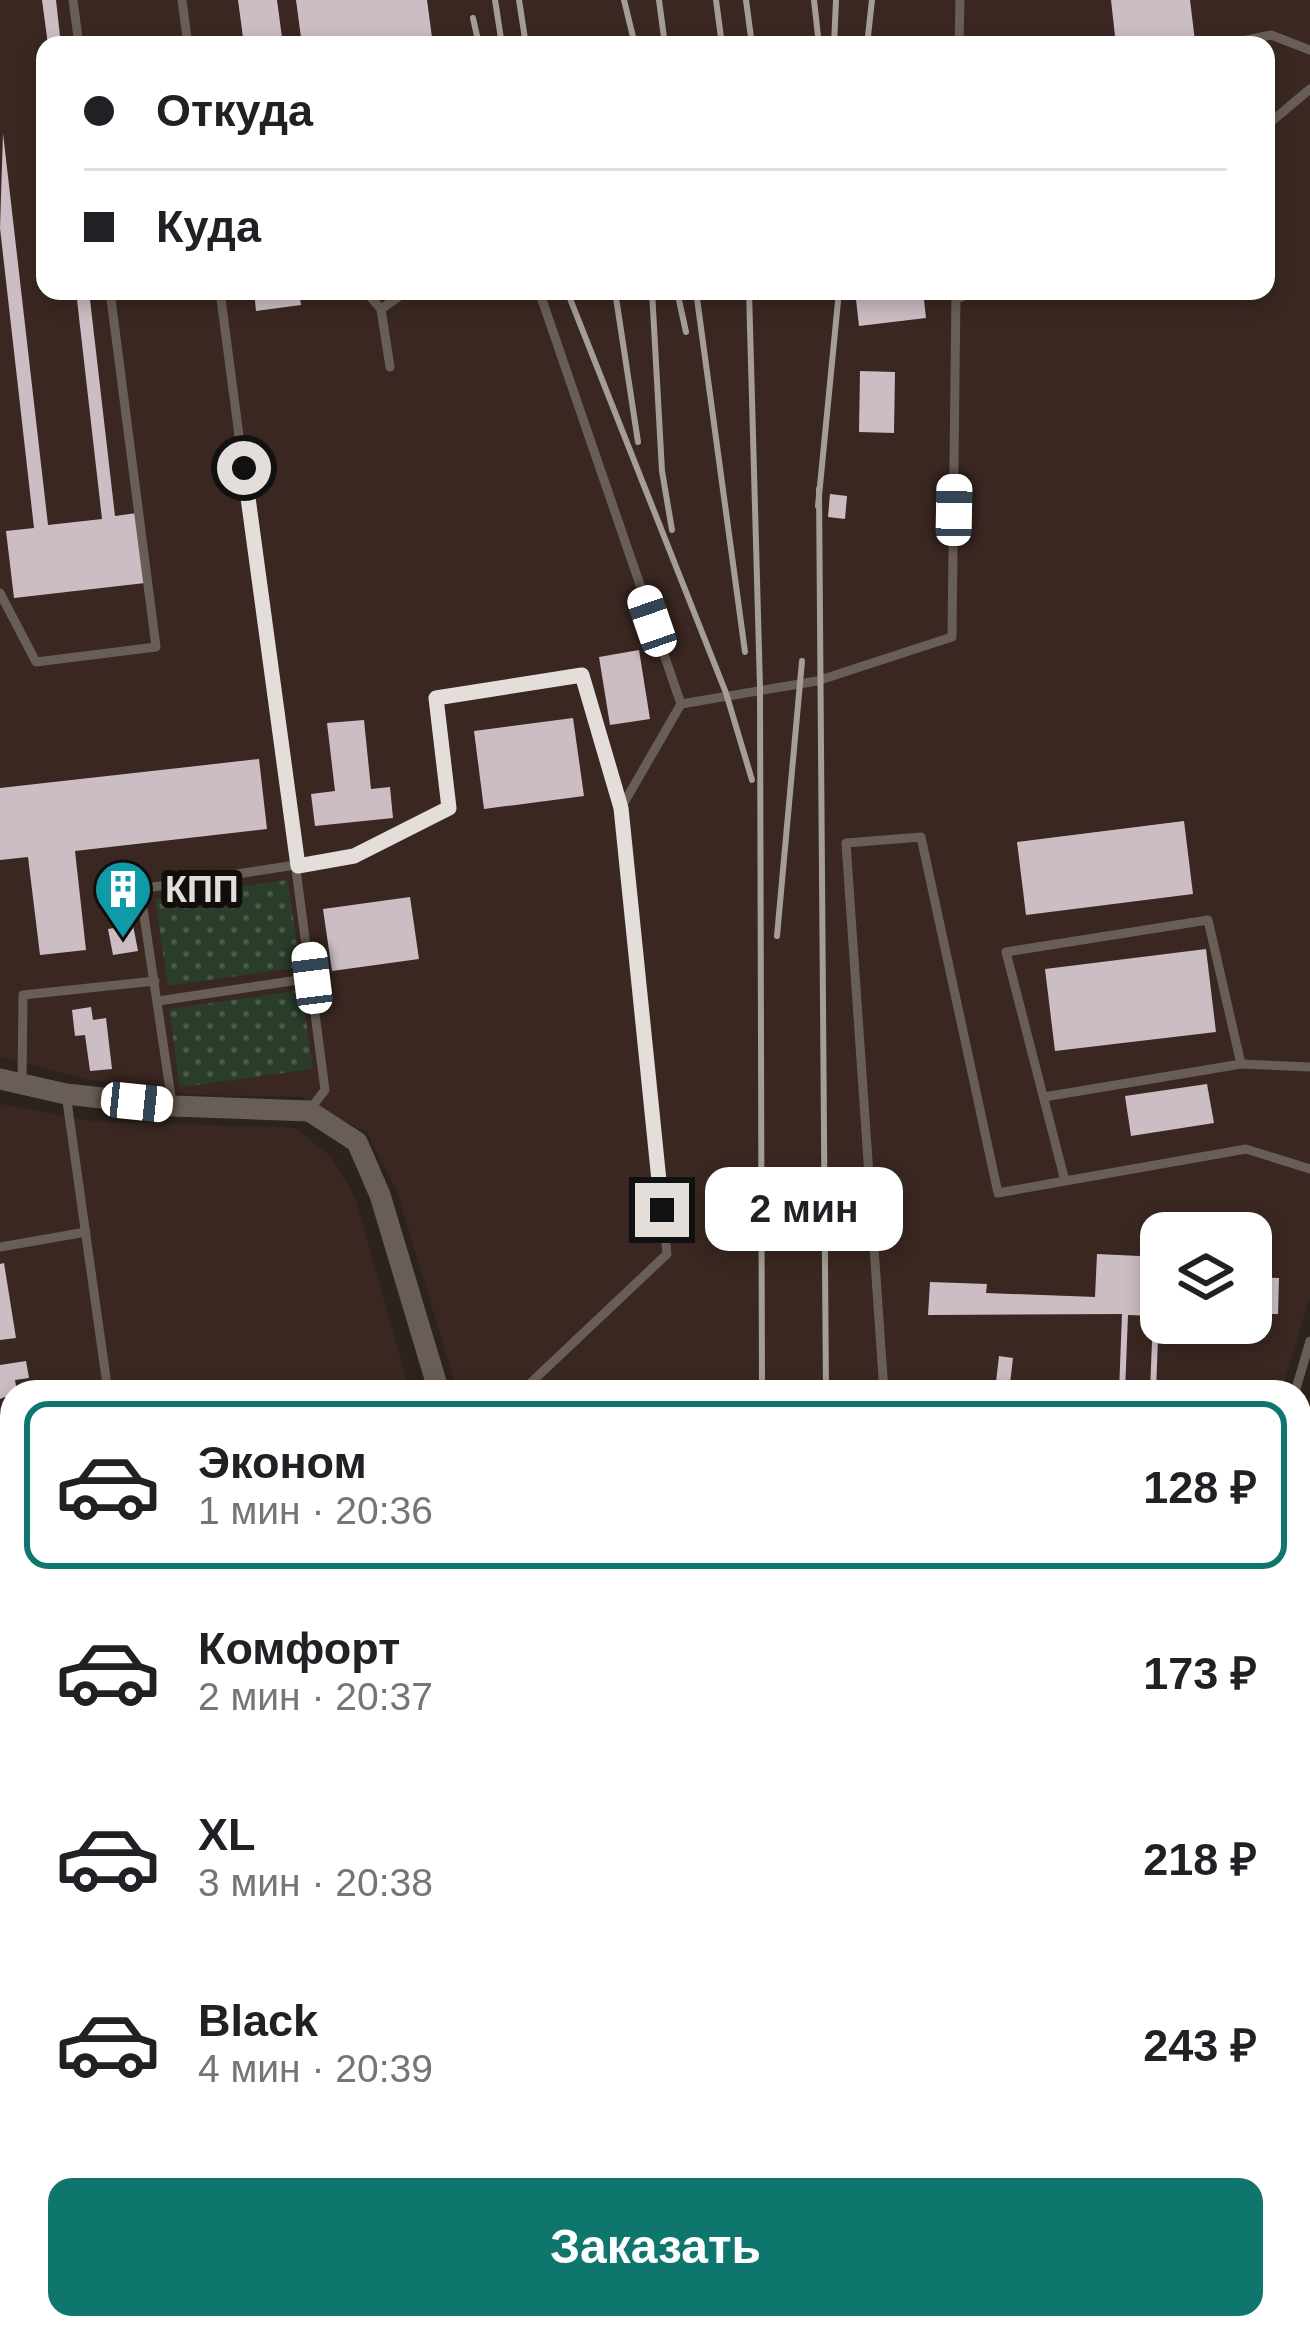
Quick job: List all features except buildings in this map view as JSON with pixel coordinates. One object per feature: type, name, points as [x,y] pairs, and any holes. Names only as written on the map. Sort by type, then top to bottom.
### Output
[{"type":"street","points":[[11,1080],[66,1094],[173,1106],[309,1111],[357,1142],[380,1195],[435,1380]]},
{"type":"lane","points":[[73,0],[78,36]]},
{"type":"lane","points":[[182,0],[187,36]]},
{"type":"lane","points":[[957,1],[959,36]]},
{"type":"lane","points":[[1275,37],[1310,50]]},
{"type":"lane","points":[[1275,118],[1310,89]]},
{"type":"lane","points":[[0,593],[36,662],[156,647],[111,300]]},
{"type":"lane","points":[[221,300],[325,1090],[309,1111]]},
{"type":"lane","points":[[373,300],[381,309],[390,367]]},
{"type":"lane","points":[[381,309],[394,300]]},
{"type":"lane","points":[[542,300],[681,704]]},
{"type":"lane","points":[[621,808],[681,704],[750,688],[817,681],[952,637],[956,300]]},
{"type":"lane","points":[[173,1106],[140,890],[354,856],[449,808],[436,698],[582,675],[621,808],[667,1254],[533,1380]]},
{"type":"lane","points":[[883,1380],[846,843],[921,837],[998,1192],[1246,1149],[1310,1169]]},
{"type":"lane","points":[[1066,1181],[1006,952],[1208,920],[1241,1064]]},
{"type":"lane","points":[[158,1000],[312,978]]},
{"type":"lane","points":[[11,1080],[23,995],[155,981]]},
{"type":"lane","points":[[1044,1097],[1241,1064],[1310,1067]]},
{"type":"lane","points":[[66,1094],[106,1380]]},
{"type":"lane","points":[[0,1247],[86,1232]]},
{"type":"lane","points":[[1298,1380],[1310,1341]]},
{"type":"shaded area","points":[[0,0],[1310,0],[1310,1297],[1285,1380],[454,1380],[397,1192],[367,1133],[302,1097],[197,1095],[85,1079],[0,1057]]},
{"type":"shaded area","points":[[0,1104],[92,1121],[295,1128],[331,1157],[355,1197],[407,1380],[0,1380]]},
{"type":"green space","points":[[288,880],[300,967],[168,986],[155,899]]},
{"type":"green space","points":[[302,990],[313,1069],[180,1087],[169,1009]]},
{"type":"railway","points":[[495,0],[501,36]]},
{"type":"railway","points":[[519,0],[525,36]]},
{"type":"railway","points":[[624,0],[633,36]]},
{"type":"railway","points":[[659,0],[664,36]]},
{"type":"railway","points":[[716,0],[721,36]]},
{"type":"railway","points":[[746,0],[751,36]]},
{"type":"railway","points":[[814,0],[818,36]]},
{"type":"railway","points":[[834,36],[836,0]]},
{"type":"railway","points":[[868,36],[872,0]]},
{"type":"railway","points":[[473,18],[477,36]]},
{"type":"railway","points":[[571,300],[726,693],[752,780]]},
{"type":"railway","points":[[616,300],[638,442]]},
{"type":"railway","points":[[652,300],[662,471],[672,530]]},
{"type":"railway","points":[[679,300],[686,332]]},
{"type":"railway","points":[[697,300],[745,652]]},
{"type":"railway","points":[[749,300],[760,687],[762,1380]]},
{"type":"railway","points":[[818,506],[838,300]]},
{"type":"railway","points":[[819,489],[826,1380]]},
{"type":"railway","points":[[777,936],[802,661]]},
{"type":"place","name":"КПП","points":[[123,940]]},
{"type":"route","points":[[244,468],[298,866],[354,856],[449,808],[436,698],[582,675],[621,808],[662,1210]]}]
